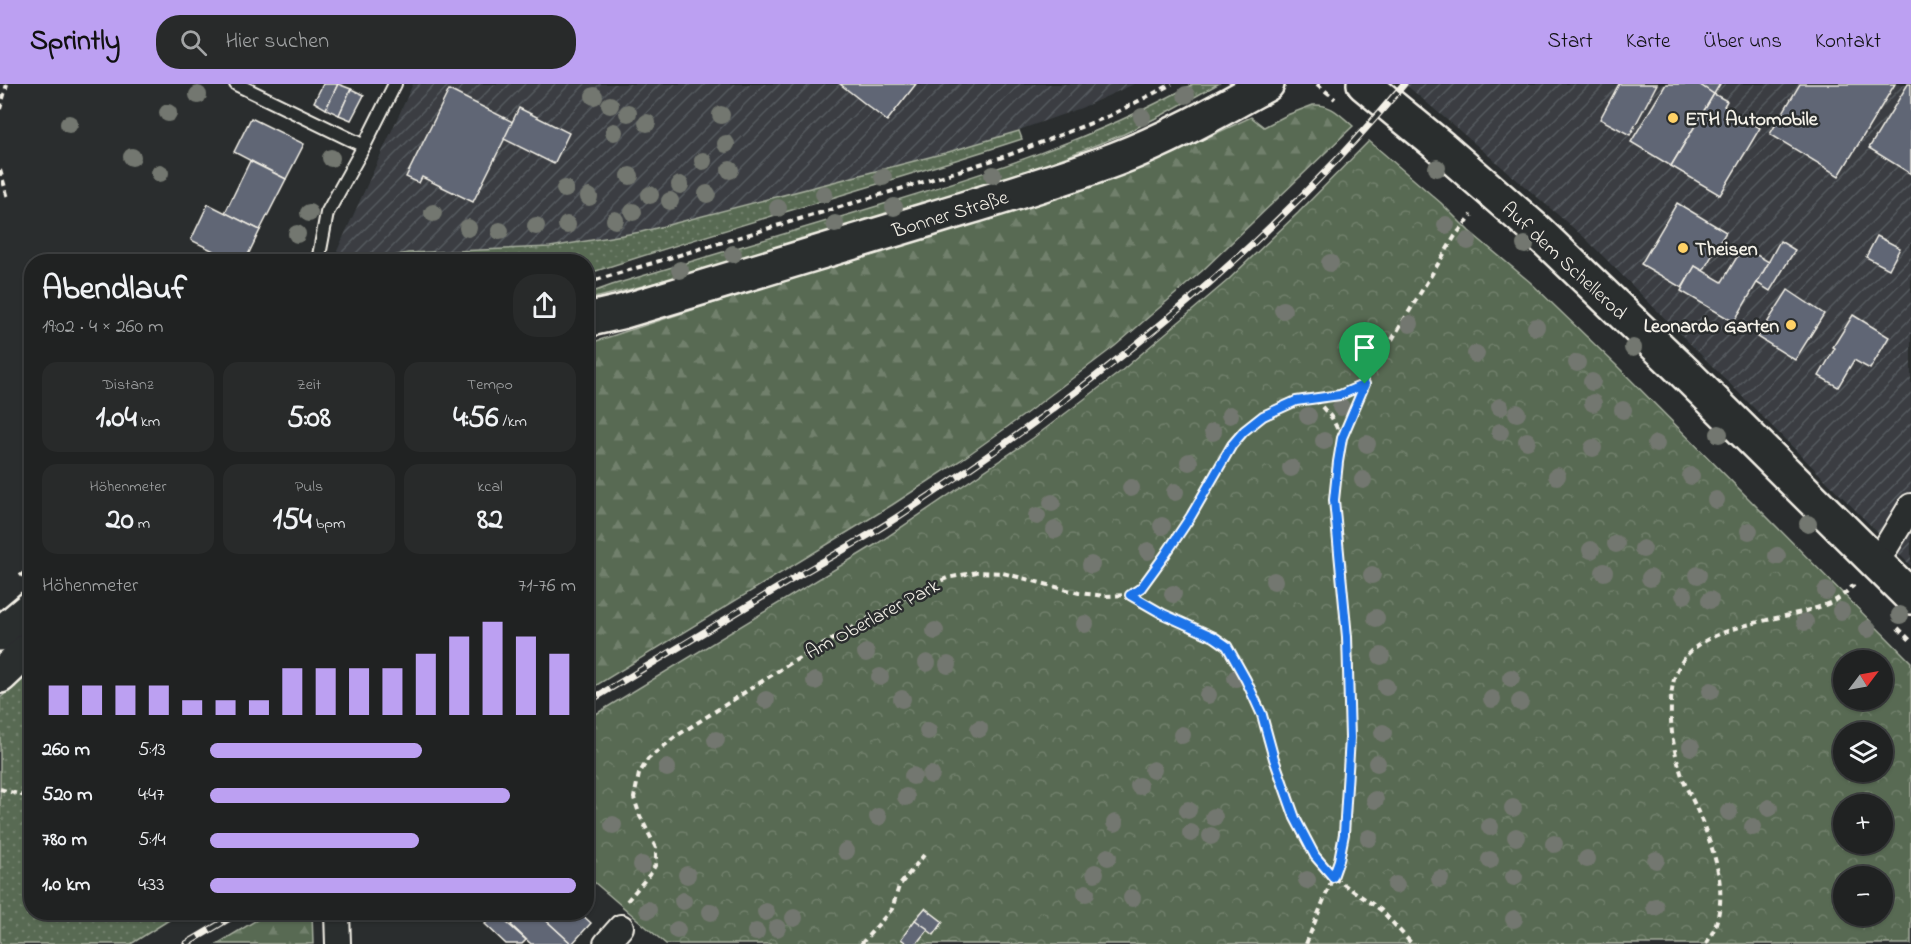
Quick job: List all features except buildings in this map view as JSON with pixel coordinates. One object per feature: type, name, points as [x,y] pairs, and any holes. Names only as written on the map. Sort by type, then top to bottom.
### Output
[{"type":"street","name":"Bonner Straße","points":[[594,318],[840,247],[1117,158],[1189,126],[1267,84]]},
{"type":"street","name":"Auf dem Schellerod","points":[[1364,84],[1536,230],[1677,365],[1911,597]]},
{"type":"street","name":"Bonner Straße","points":[[594,323],[621,312]]},
{"type":"street","points":[[1877,562],[1911,506]]},
{"type":"street","points":[[0,634],[24,614]]},
{"type":"street","points":[[0,676],[24,654]]},
{"type":"street","points":[[337,920],[338,944]]},
{"type":"lane","points":[[236,84],[364,146]]},
{"type":"lane","points":[[319,254],[327,213],[395,84]]},
{"type":"path","points":[[0,109],[7,84]]},
{"type":"path","points":[[594,282],[1006,156],[1109,116],[1172,84]]},
{"type":"path","points":[[0,170],[8,198]]},
{"type":"path","points":[[1306,944],[1339,860],[1344,834],[1350,738],[1347,637],[1334,500],[1342,438],[1365,384],[1455,236],[1491,190]]},
{"type":"path","points":[[1365,384],[1340,395],[1296,401],[1271,411],[1244,431],[1232,445],[1191,516],[1165,555],[1141,588],[1130,595],[1163,614],[1214,637],[1227,646],[1262,715],[1274,759],[1295,818],[1315,856],[1333,877],[1381,910],[1412,944]]},
{"type":"path","points":[[1314,399],[1332,418],[1342,438]]},
{"type":"path","points":[[1706,944],[1720,909],[1721,882],[1712,850],[1682,778],[1670,729],[1671,694],[1680,663],[1697,646],[1718,634],[1832,602],[1842,596],[1877,562]]},
{"type":"path","name":"Am Oberlarer Park","points":[[614,935],[623,905],[656,864],[656,848],[634,798],[639,774],[648,759],[659,748],[720,707],[830,640],[914,593],[947,578],[977,572],[1003,573],[1079,593],[1105,596],[1130,595]]},
{"type":"path","points":[[0,789],[24,796]]},
{"type":"path","points":[[861,944],[892,909],[899,886],[924,855]]},
{"type":"shaded area","points":[[413,84],[1134,84],[1081,108],[982,143],[641,232],[550,247],[403,254],[344,254],[337,251]]},
{"type":"shaded area","points":[[1405,84],[1911,84],[1911,566],[1585,238]]},
{"type":"green space","points":[[1193,84],[1218,84],[1124,134],[1037,168],[934,202],[698,272],[594,298],[594,291],[612,285],[915,195],[997,168],[1077,139]]},
{"type":"green space","points":[[1313,105],[1320,105],[1331,108],[1353,126],[1202,271],[1115,346],[961,460],[892,505],[594,687],[594,342],[760,288],[1071,193],[1170,155],[1251,117],[1264,127]]},
{"type":"green space","points":[[1019,131],[1022,139],[594,272],[594,254],[403,254],[550,247],[641,232],[945,153]]},
{"type":"green space","points":[[1369,141],[1441,203],[1469,231],[1530,282],[1615,364],[1911,662],[1911,944],[666,944],[594,882],[594,715],[878,543],[1033,438],[1120,372],[1227,281]]},
{"type":"green space","points":[[24,678],[24,920],[169,920],[131,944],[0,944],[0,698]]},
{"type":"green space","points":[[257,920],[312,920],[313,944],[217,944]]},
{"type":"railway","points":[[594,698],[888,523],[971,468],[1105,370],[1232,263],[1292,206],[1404,84]]},
{"type":"railway","points":[[186,944],[226,920]]},
{"type":"place","name":"ETH Automobile","points":[[1673,118]]},
{"type":"place","name":"Theisen","points":[[1683,248]]},
{"type":"place","name":"Leonardo Garten","points":[[1791,325]]},
{"type":"route","points":[[1365,384],[1342,438],[1334,500],[1347,637],[1350,738],[1344,834],[1333,877],[1315,856],[1295,818],[1274,759],[1262,715],[1227,646],[1214,637],[1163,614],[1130,595],[1141,588],[1165,555],[1191,516],[1218,466],[1244,431],[1263,416],[1280,407],[1296,401],[1340,395],[1365,384]]}]
